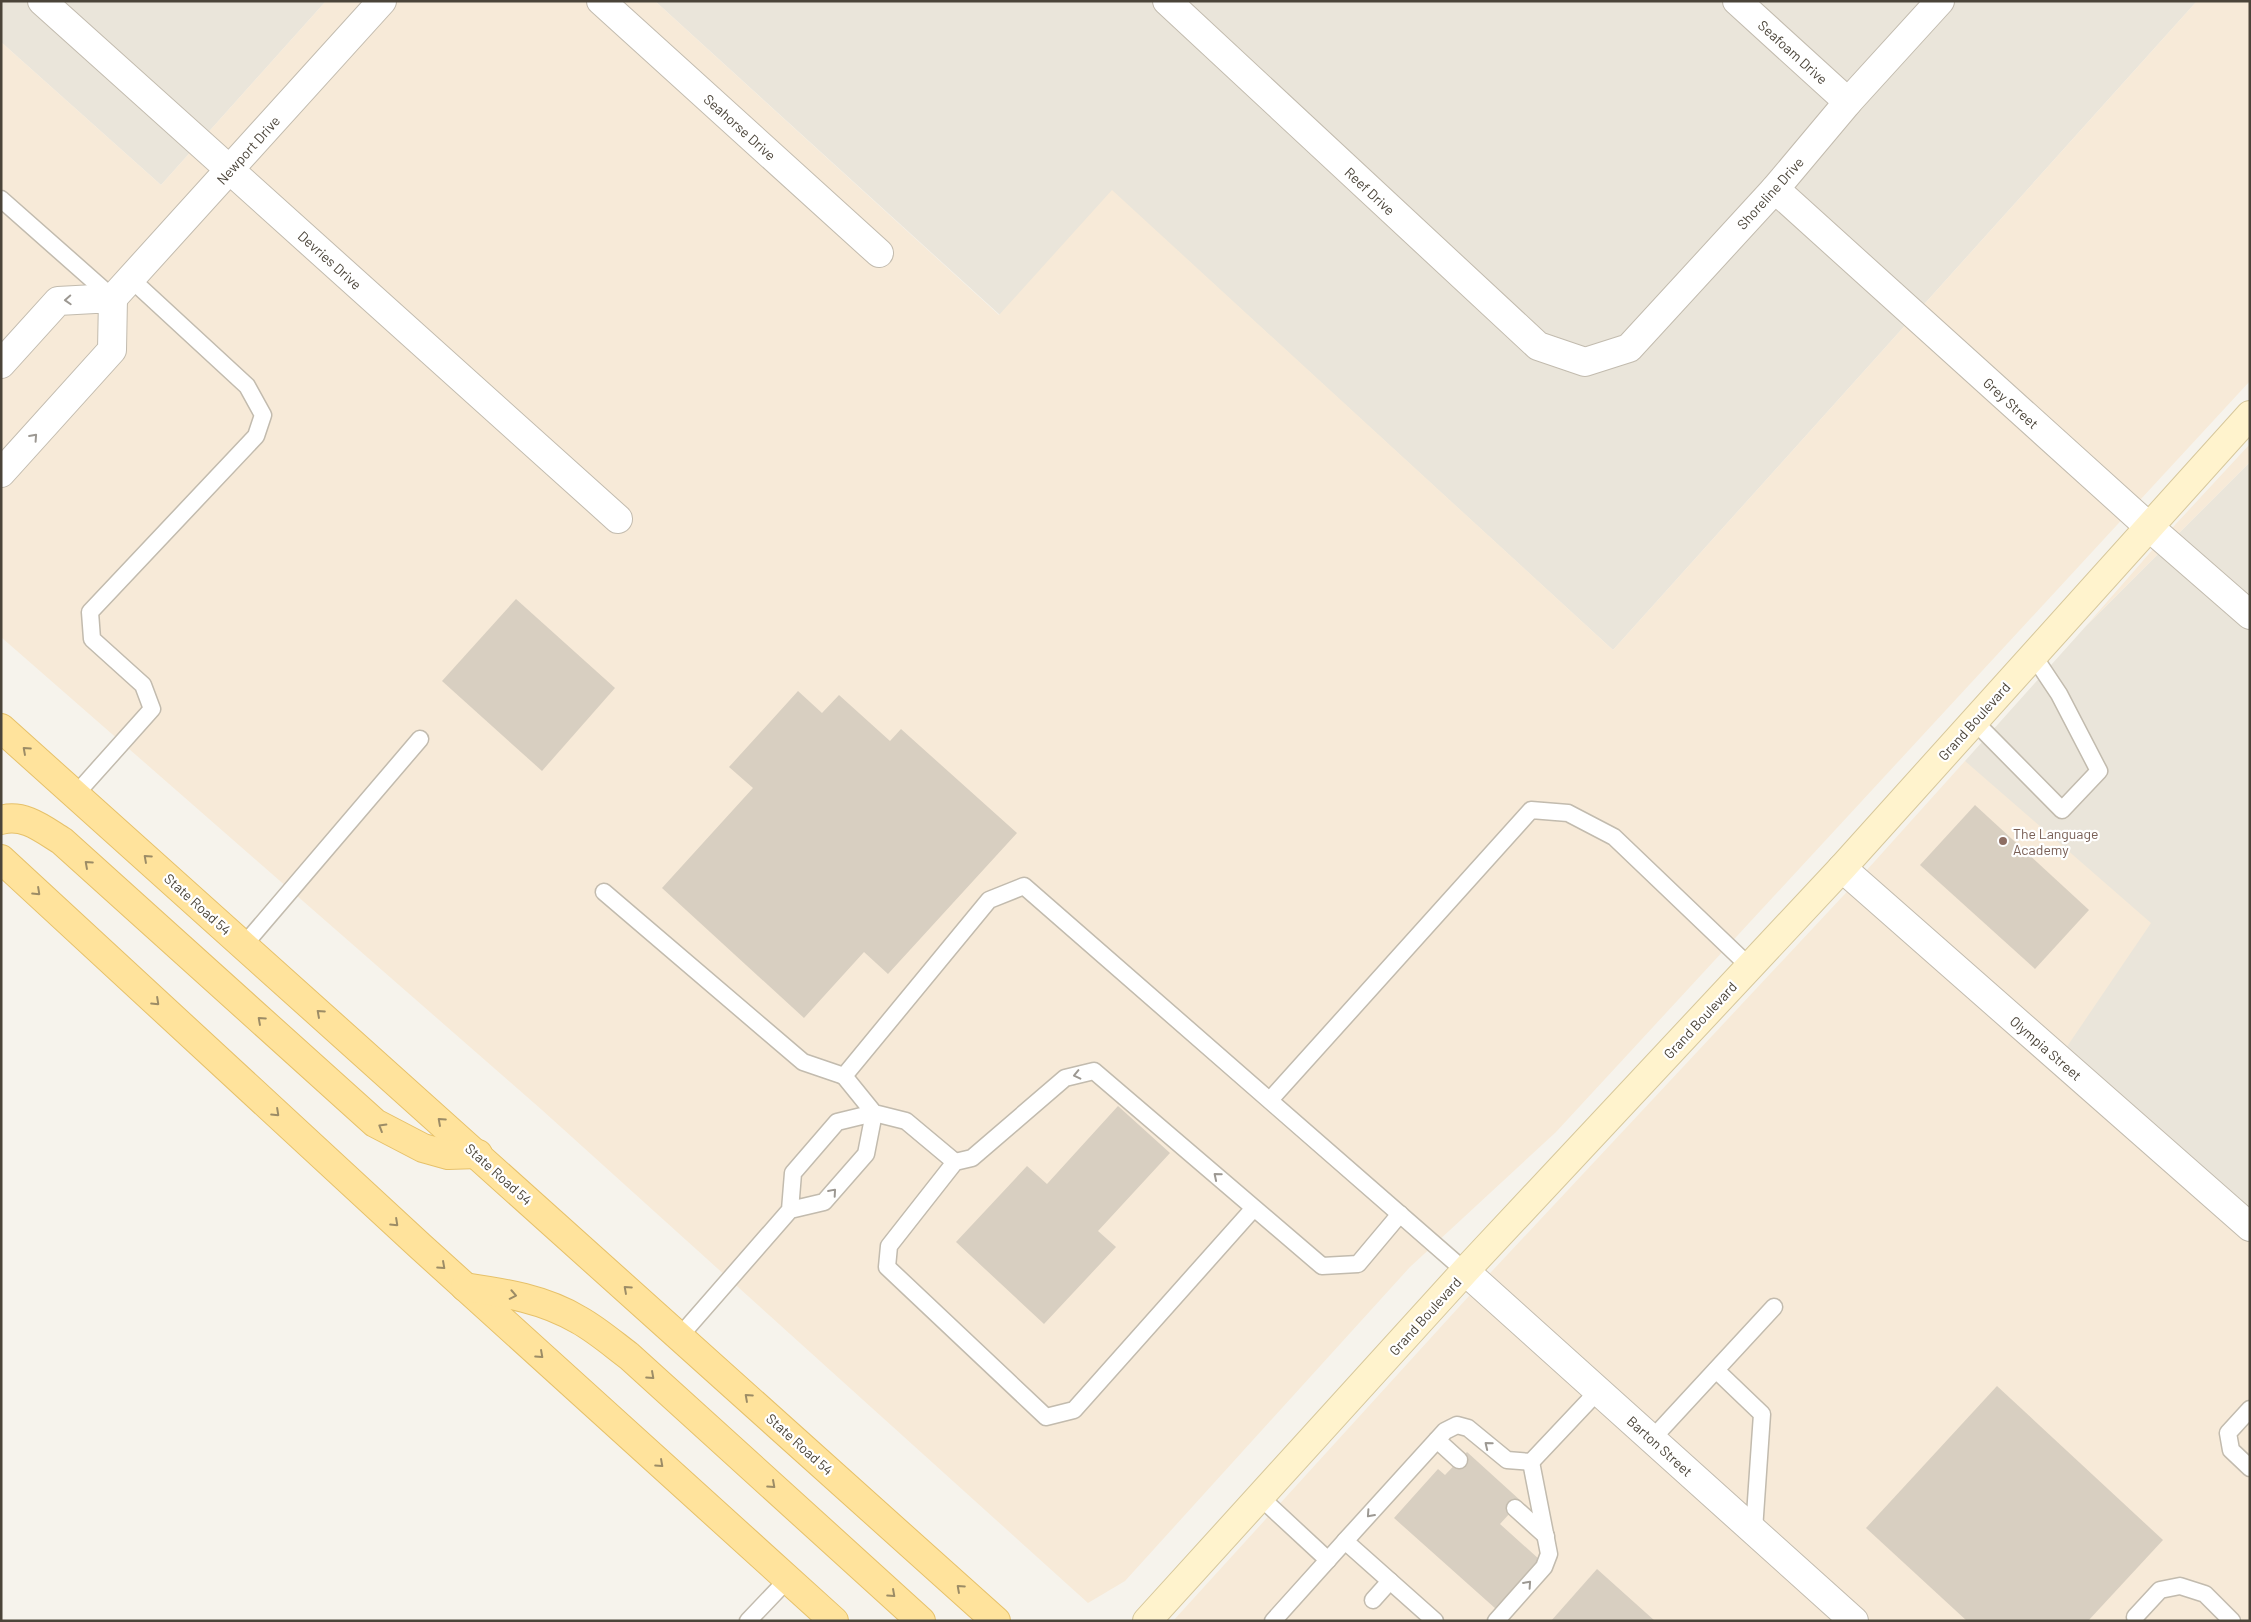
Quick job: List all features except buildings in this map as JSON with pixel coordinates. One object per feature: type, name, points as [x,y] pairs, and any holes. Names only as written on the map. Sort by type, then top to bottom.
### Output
[{"type":"main road","name":"Grand Boulevard","points":[[1147,1621],[1465,1271],[1842,868],[2148,526],[2250,415]]},
{"type":"main road","name":"State Road 54","points":[[1,728],[478,1154],[996,1621]]},
{"type":"main road","points":[[1,820],[17,818],[26,820],[62,841],[375,1123],[423,1148],[448,1155],[478,1154]]},
{"type":"main road","points":[[1,859],[465,1287],[834,1621]]},
{"type":"main road","points":[[465,1287],[523,1297],[552,1306],[580,1320],[636,1363],[921,1621]]},
{"type":"street","name":"Devries Drive","points":[[42,1],[618,519]]},
{"type":"street","name":"Newport Drive","points":[[122,288],[382,1]]},
{"type":"street","name":"Seahorse Drive","points":[[601,1],[879,253]]},
{"type":"street","name":"Reef Drive","points":[[1166,1],[1538,346],[1585,362]]},
{"type":"street","name":"Seafoam Drive","points":[[1737,1],[1848,102]]},
{"type":"street","name":"Shoreline Drive","points":[[1585,362],[1629,348],[1775,189],[1848,102],[1940,1]]},
{"type":"street","name":"Grey Street","points":[[1775,189],[2148,526],[2250,615]]},
{"type":"street","points":[[1,364],[58,301],[122,288],[112,350],[1,473]]},
{"type":"street","name":"Olympia Street","points":[[1842,868],[2250,1227]]},
{"type":"street","name":"Barton Street","points":[[1465,1271],[1854,1621]]},
{"type":"lane","points":[[1,199],[122,288],[247,386],[263,415],[256,436],[90,612],[92,639],[143,685],[152,709],[76,794]]},
{"type":"lane","points":[[1974,721],[2062,810],[2099,772],[2059,694],[2033,655]]},
{"type":"lane","points":[[244,945],[420,739]]},
{"type":"lane","points":[[1270,1100],[1531,810],[1568,813],[1614,837],[1750,967]]},
{"type":"lane","points":[[844,1076],[989,900],[1024,886],[1465,1271]]},
{"type":"lane","points":[[604,892],[802,1062],[844,1076],[874,1113]]},
{"type":"lane","points":[[1254,1208],[1074,1410],[1046,1417],[886,1267],[889,1246],[955,1162],[972,1158],[1065,1078],[1094,1071],[1322,1266],[1358,1264],[1400,1214]]},
{"type":"lane","points":[[680,1336],[790,1210],[824,1202],[830,1196],[866,1154],[874,1113]]},
{"type":"lane","points":[[790,1210],[793,1173],[836,1122],[874,1113],[906,1121],[955,1162]]},
{"type":"lane","points":[[1652,1439],[1774,1307]]},
{"type":"lane","points":[[1716,1370],[1762,1414],[1754,1530]]},
{"type":"lane","points":[[1531,1462],[1598,1391]]},
{"type":"lane","points":[[2250,1409],[2228,1433],[2231,1450],[2250,1468]]},
{"type":"lane","points":[[1273,1621],[1445,1431],[1456,1425],[1468,1428],[1507,1460],[1531,1462]]},
{"type":"lane","points":[[1437,1440],[1459,1460]]},
{"type":"lane","points":[[1496,1621],[1544,1567],[1549,1554],[1531,1462]]},
{"type":"lane","points":[[1260,1497],[1328,1560]]},
{"type":"lane","points":[[1514,1508],[1546,1536]]},
{"type":"lane","points":[[1345,1541],[1432,1620]]},
{"type":"lane","points":[[748,1621],[788,1579]]},
{"type":"lane","points":[[1373,1600],[1390,1581]]},
{"type":"lane","points":[[2135,1618],[2160,1590],[2180,1586],[2205,1594],[2232,1621]]},
{"type":"shaded area","points":[[1,1],[326,1],[161,185],[1,42]]},
{"type":"shaded area","points":[[326,1],[655,1],[999,315],[1112,190],[1613,650],[2197,1],[2250,1],[2250,381],[1556,1132],[1410,1267],[1125,1581],[1088,1603],[542,1110],[1,637],[1,42],[161,185]]},
{"type":"shaded area","points":[[655,1],[2197,1],[1613,650],[1112,191],[1000,315]]},
{"type":"shaded area","points":[[2250,444],[2250,462],[2086,626],[2162,539]]},
{"type":"shaded area","points":[[2250,462],[2250,1240],[2064,1051],[1965,761],[2086,626]]},
{"type":"shaded area","points":[[1965,761],[2151,923],[2064,1051],[2250,1240],[2250,1621],[1173,1621],[1479,1285],[1857,881]]},
{"type":"place","name":"The Language Academy","points":[[2003,841]]}]
